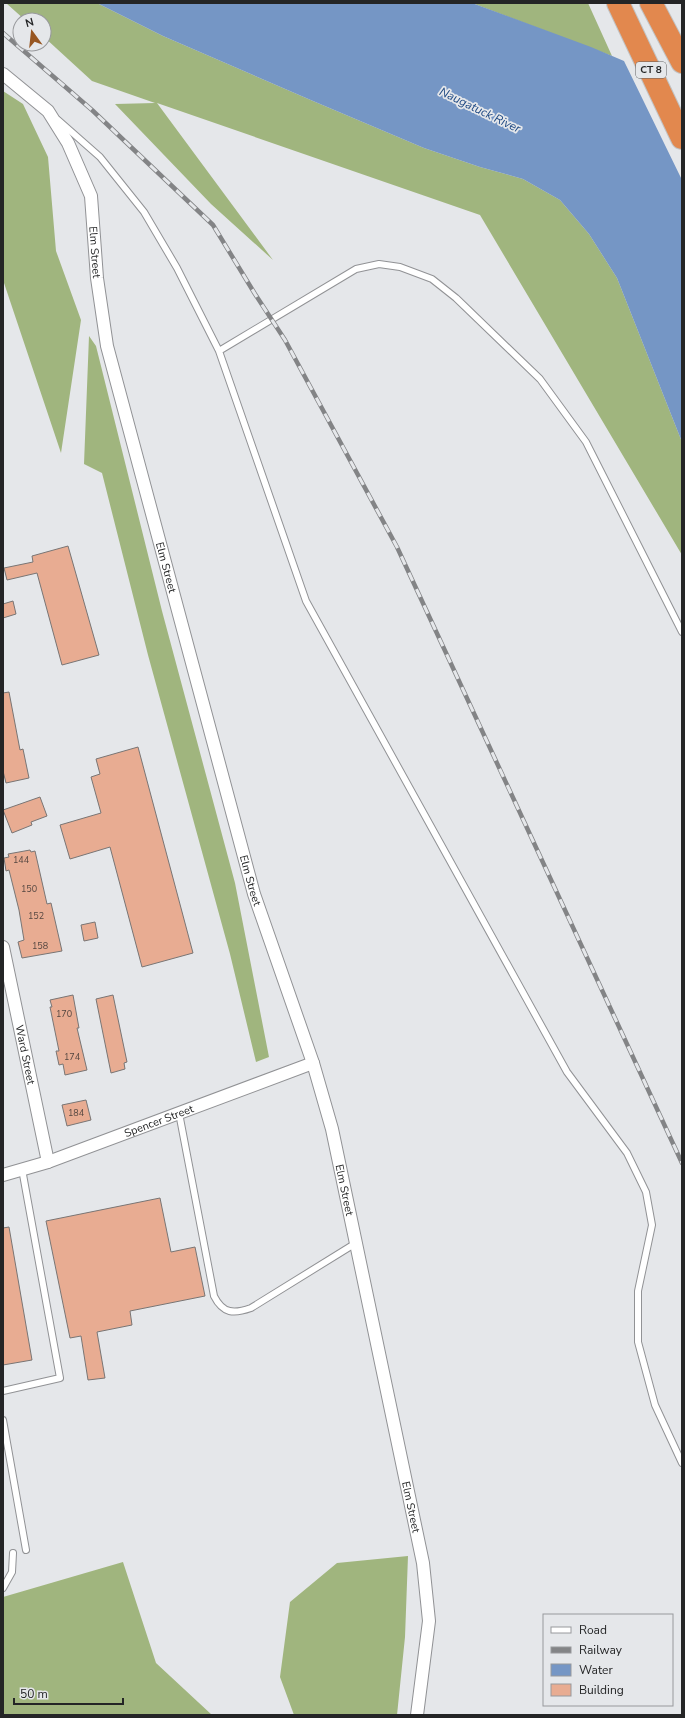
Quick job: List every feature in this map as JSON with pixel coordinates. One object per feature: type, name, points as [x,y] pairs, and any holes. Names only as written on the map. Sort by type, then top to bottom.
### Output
[{"type":"highway","name":"CT 8","points":[[618,3],[682,138]]},
{"type":"highway","name":"CT 8","points":[[651,3],[682,62]]},
{"type":"street","name":"Elm Street","points":[[3,74],[48,111],[68,143],[91,196],[97,278],[107,346],[254,894],[313,1063],[332,1129],[423,1563],[429,1621],[417,1715]]},
{"type":"street","name":"Ward Street","points":[[3,947],[48,1162]]},
{"type":"street","name":"Spencer Street","points":[[3,1175],[48,1162],[313,1063]]},
{"type":"lane","points":[[48,111],[100,157],[144,212],[177,268],[219,351],[306,601],[567,1072],[627,1153],[646,1192],[652,1224],[638,1291],[638,1342],[655,1405],[682,1463]]},
{"type":"lane","points":[[219,351],[356,270],[378,264],[400,267],[432,279],[456,298],[540,379],[568,416],[586,442],[610,494],[682,632]]},
{"type":"lane","points":[[179,1113],[214,1296],[219,1305],[228,1311],[240,1312],[251,1308],[356,1243]]},
{"type":"lane","points":[[3,1390],[60,1378],[22,1169]]},
{"type":"lane","points":[[3,1420],[26,1550]]},
{"type":"lane","points":[[3,1588],[12,1572],[13,1553]]},
{"type":"green space","points":[[6,3],[97,3],[163,36],[313,101],[424,148],[480,167],[523,179],[560,200],[589,234],[617,278],[682,442],[682,555],[480,215],[157,103],[273,260],[211,204],[115,104],[155,103],[92,81],[52,44],[52,12],[16,12]]},
{"type":"green space","points":[[472,3],[588,3],[612,56]]},
{"type":"green space","points":[[3,91],[23,104],[48,157],[56,251],[81,320],[61,453],[3,280]]},
{"type":"green space","points":[[89,336],[96,346],[162,611],[235,883],[269,1057],[256,1062],[230,954],[148,655],[102,473],[84,464]]},
{"type":"green space","points":[[408,1556],[405,1637],[397,1715],[294,1715],[280,1677],[290,1602],[337,1563]]},
{"type":"green space","points":[[123,1562],[156,1663],[212,1715],[3,1715],[3,1597]]},
{"type":"water","name":"Naugatuck River","points":[[97,3],[472,3],[591,47],[624,61],[682,180],[682,442],[617,278],[589,234],[560,200],[523,179],[480,167],[424,148],[313,101],[163,36]]},
{"type":"building","points":[[68,546],[99,655],[62,665],[37,573],[7,580],[4,568],[33,562],[32,556]]},
{"type":"building","points":[[13,601],[16,614],[3,618],[3,604]]},
{"type":"building","points":[[9,692],[20,750],[23,749],[29,778],[6,783],[3,771],[3,693]]},
{"type":"building","points":[[138,747],[193,953],[142,967],[110,847],[70,859],[60,825],[101,813],[91,777],[100,774],[96,759]]},
{"type":"building","points":[[40,797],[47,816],[31,822],[32,825],[12,833],[3,810]]},
{"type":"building","points":[[30,850],[31,852],[35,851],[47,904],[51,903],[62,951],[22,958],[18,942],[24,940],[19,910],[9,870],[6,871],[4,858],[9,857],[8,854]]},
{"type":"building","points":[[95,922],[98,938],[84,941],[81,925]]},
{"type":"building","points":[[73,995],[79,1028],[77,1028],[87,1070],[65,1075],[63,1064],[59,1065],[56,1051],[59,1051],[50,1007],[52,1007],[50,1000]]},
{"type":"building","points":[[113,995],[127,1062],[124,1063],[125,1069],[111,1073],[96,999]]},
{"type":"building","points":[[86,1100],[91,1120],[67,1126],[62,1105]]},
{"type":"building","points":[[160,1198],[171,1252],[195,1247],[205,1296],[130,1311],[132,1325],[97,1332],[105,1378],[88,1380],[81,1336],[70,1338],[46,1221]]},
{"type":"building","points":[[9,1227],[32,1360],[3,1365],[3,1228]]},
{"type":"railway","points":[[3,33],[92,110],[213,225],[285,340],[397,547],[682,1163]]}]
